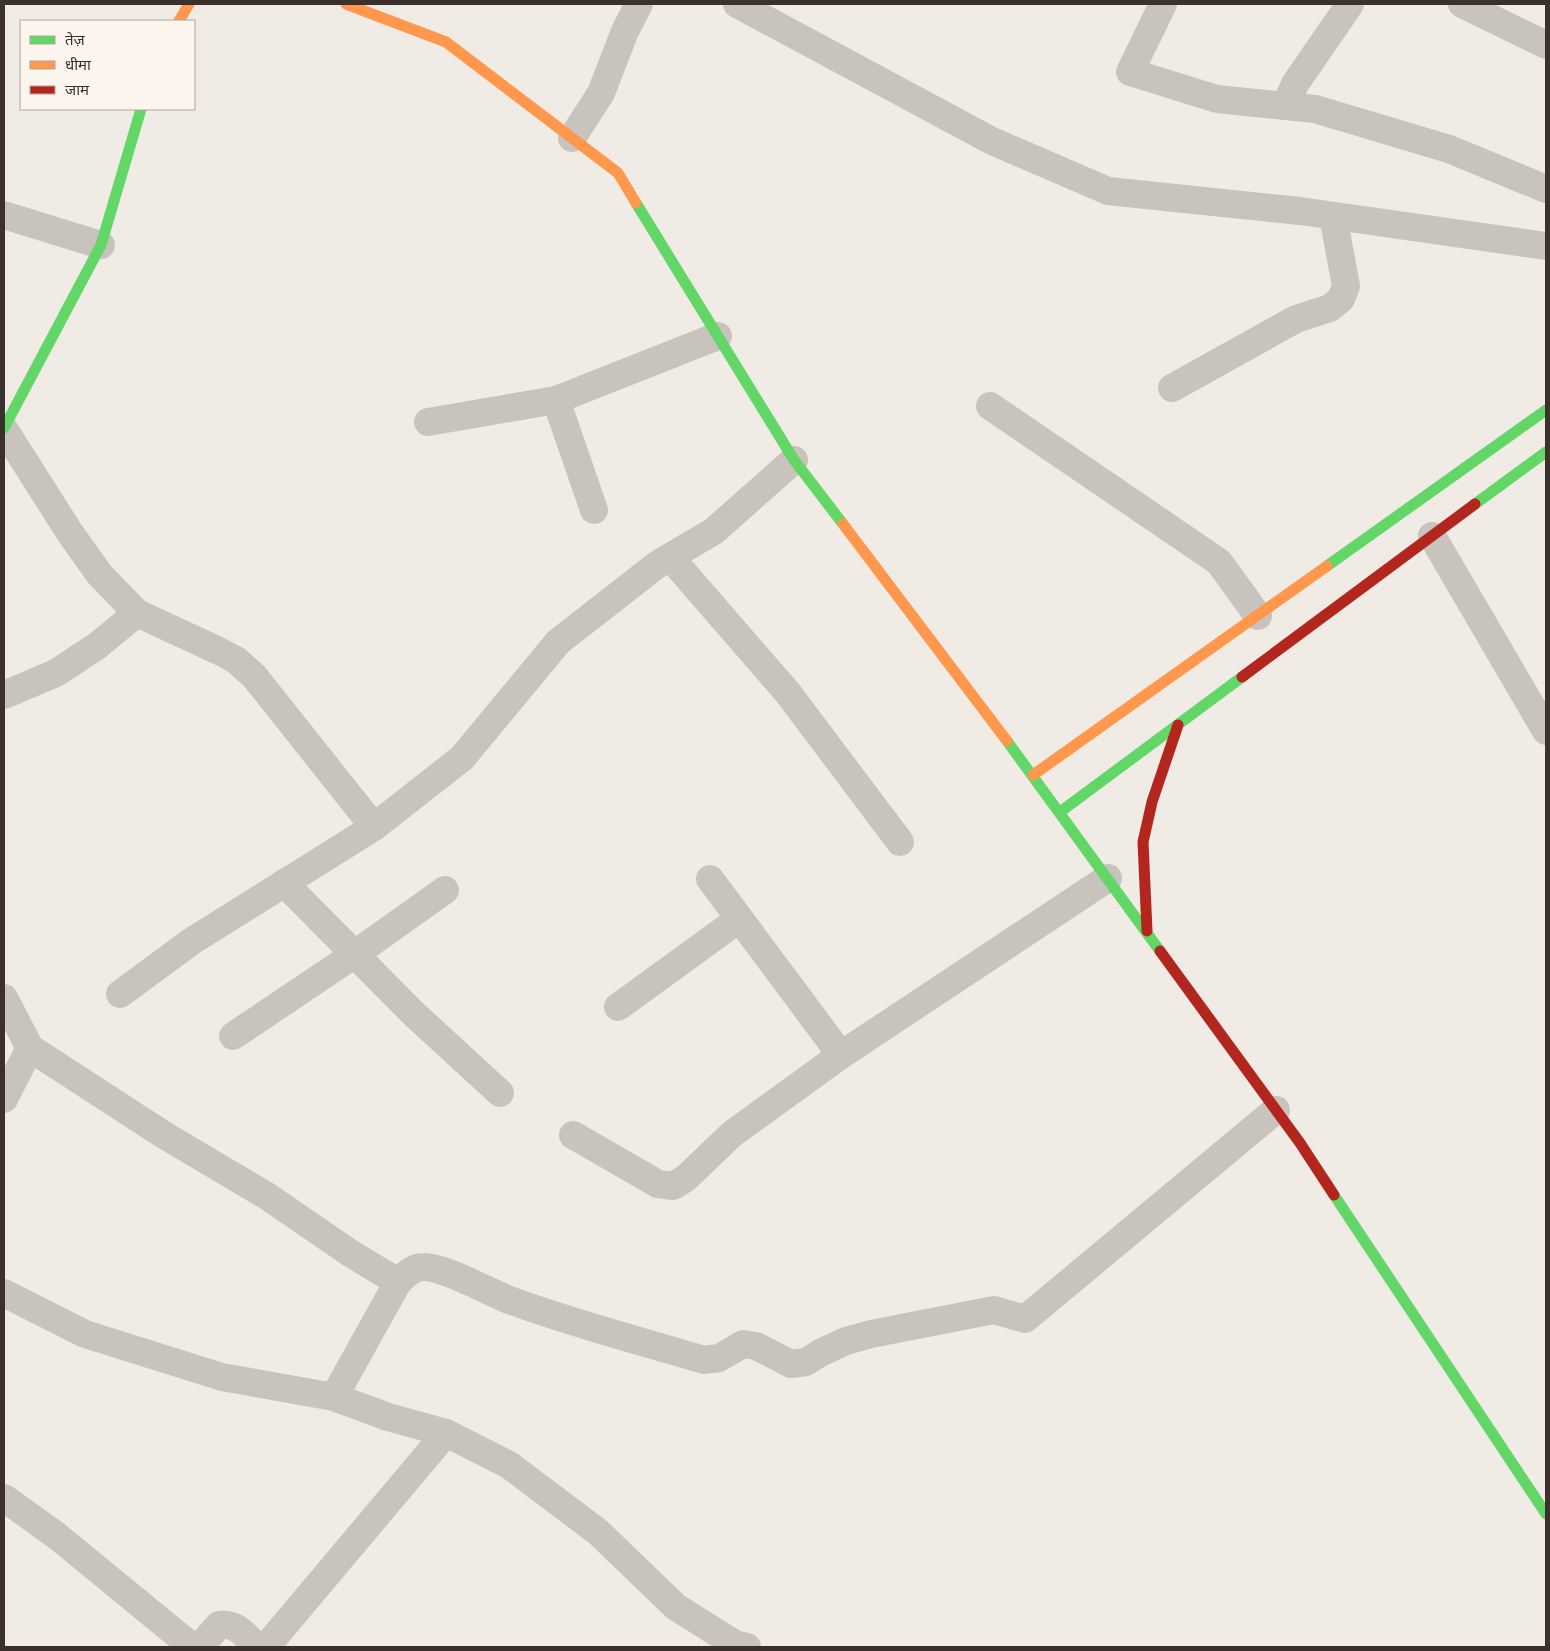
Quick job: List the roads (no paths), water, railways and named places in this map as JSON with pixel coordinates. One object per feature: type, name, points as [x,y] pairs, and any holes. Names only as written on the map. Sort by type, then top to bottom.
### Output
[{"type":"main road","points":[[181,20],[189,4]]},
{"type":"main road","points":[[346,4],[446,42],[618,173],[794,460],[1033,775],[1276,1110],[1546,1514]]},
{"type":"main road","points":[[4,429],[101,245],[141,110]]},
{"type":"main road","points":[[1033,775],[1546,410]]},
{"type":"main road","points":[[1060,812],[1546,452]]},
{"type":"main road","points":[[1147,931],[1143,842],[1152,802],[1178,725]]},
{"type":"street","points":[[572,138],[601,93],[625,31],[639,4]]},
{"type":"street","points":[[737,4],[992,141],[1108,191],[1332,216],[1546,246]]},
{"type":"street","points":[[1163,4],[1130,72],[1217,99],[1314,110],[1449,149],[1546,189]]},
{"type":"street","points":[[1285,106],[1296,84],[1350,4]]},
{"type":"street","points":[[1462,4],[1546,45]]},
{"type":"street","points":[[4,215],[101,245]]},
{"type":"street","points":[[1172,388],[1296,319],[1330,308],[1341,299],[1346,286],[1332,216]]},
{"type":"street","points":[[428,422],[556,400],[718,336]]},
{"type":"street","points":[[556,400],[594,510]]},
{"type":"street","points":[[990,406],[1219,562],[1258,616]]},
{"type":"street","points":[[4,429],[100,575],[137,613],[236,660],[254,676],[374,827]]},
{"type":"street","points":[[120,994],[192,941],[374,827],[462,758],[558,642],[670,557],[714,531],[794,460]]},
{"type":"street","points":[[1432,536],[1546,731]]},
{"type":"street","points":[[670,557],[788,693],[900,842]]},
{"type":"street","points":[[4,695],[56,672],[97,646],[137,613]]},
{"type":"street","points":[[573,1135],[658,1184],[673,1186],[686,1178],[732,1134],[841,1055],[1108,878]]},
{"type":"street","points":[[710,879],[841,1055]]},
{"type":"street","points":[[284,883],[414,1014],[500,1093]]},
{"type":"street","points":[[233,1036],[355,954],[445,890]]},
{"type":"street","points":[[618,1007],[739,919]]},
{"type":"street","points":[[4,998],[30,1048],[164,1135],[267,1196],[350,1253],[398,1282]]},
{"type":"street","points":[[4,1099],[30,1048]]},
{"type":"street","points":[[334,1397],[398,1282],[410,1271],[423,1267],[437,1269],[510,1300],[553,1315],[704,1360],[719,1358],[742,1344],[756,1346],[791,1364],[806,1362],[846,1341],[870,1334],[994,1310],[1025,1319],[1276,1110]]},
{"type":"street","points":[[4,1293],[94,1337],[222,1377],[334,1397],[388,1417],[446,1433],[509,1466],[598,1532],[676,1607],[735,1644],[747,1647]]},
{"type":"street","points":[[266,1647],[446,1433]]},
{"type":"street","points":[[4,1498],[57,1536],[190,1645],[197,1647],[219,1625],[228,1623],[237,1627],[257,1647]]}]
